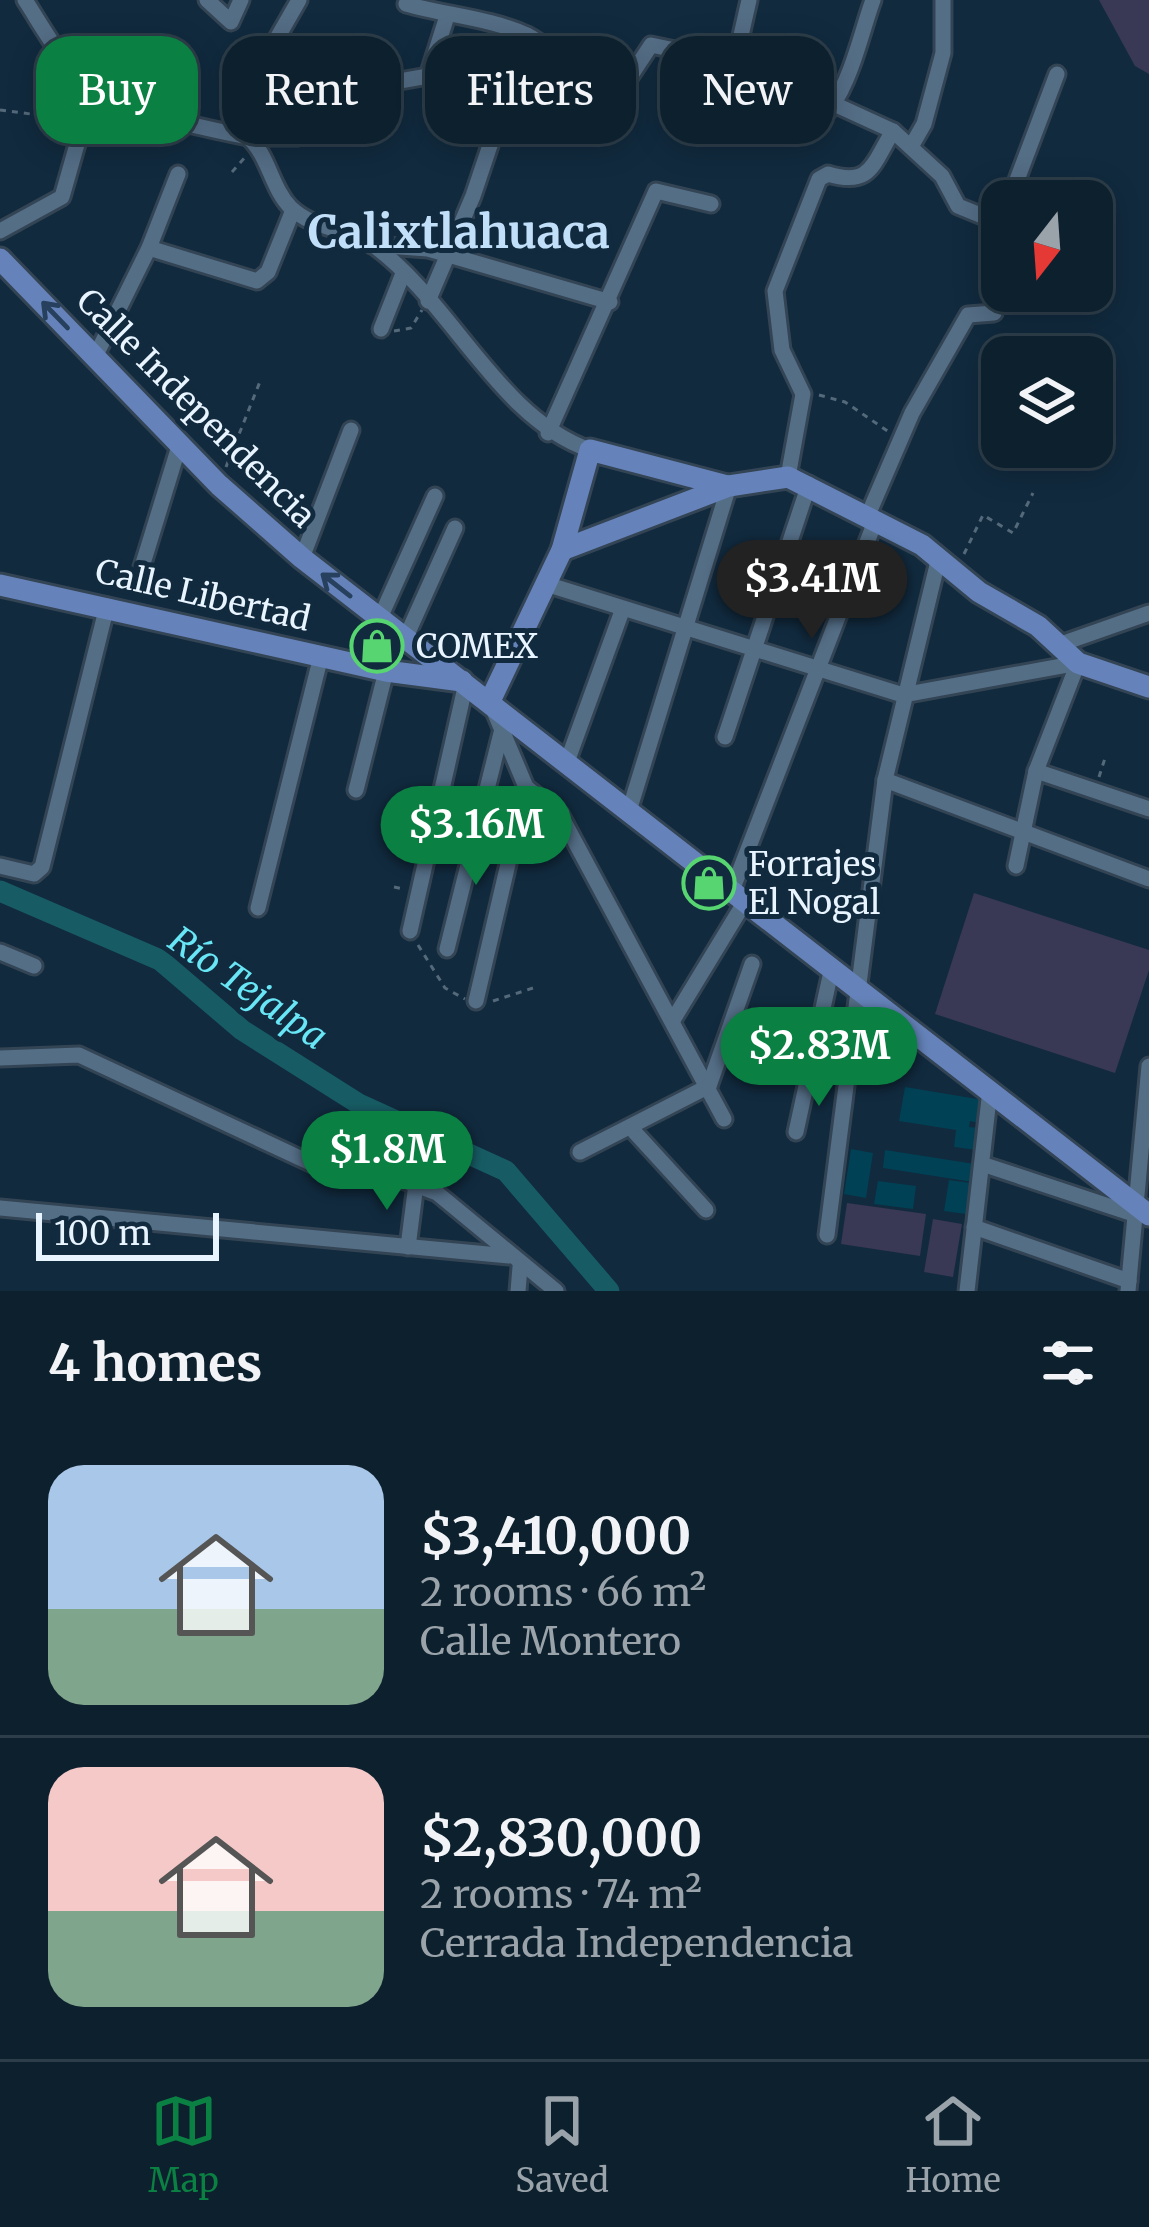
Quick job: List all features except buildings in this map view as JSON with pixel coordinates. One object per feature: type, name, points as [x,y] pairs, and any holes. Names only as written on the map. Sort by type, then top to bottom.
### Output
[{"type":"main road","name":"Calle Independencia","points":[[0,259],[219,485],[302,558],[740,894],[1141,1212]]},
{"type":"main road","points":[[490,701],[562,550],[590,450],[729,486]]},
{"type":"main road","points":[[562,550],[729,486],[798,481],[872,517],[947,565],[1061,644],[1078,663],[1149,687]]},
{"type":"main road","name":"Calle Libertad","points":[[0,585],[386,671],[464,682]]},
{"type":"street","points":[[25,0],[48,36]]},
{"type":"street","points":[[207,0],[231,22],[241,0]]},
{"type":"street","points":[[278,36],[299,0]]},
{"type":"street","points":[[741,36],[749,0]]},
{"type":"street","points":[[873,0],[836,104],[912,146],[942,176],[954,202],[981,214]]},
{"type":"street","points":[[912,146],[924,124],[943,53],[943,0]]},
{"type":"street","points":[[406,4],[526,35],[560,59],[613,84],[628,80],[651,45],[660,47]]},
{"type":"street","points":[[401,81],[428,76],[441,10]]},
{"type":"street","points":[[428,302],[451,255],[526,35]]},
{"type":"street","points":[[1017,180],[1057,74]]},
{"type":"street","points":[[725,737],[798,481],[803,394],[782,350],[775,291],[781,266],[819,179],[828,174],[857,180],[892,131]]},
{"type":"street","points":[[0,231],[62,197],[77,144]]},
{"type":"street","points":[[254,144],[293,210],[372,244],[451,255],[610,302]]},
{"type":"street","points":[[95,357],[149,248],[178,174]]},
{"type":"street","points":[[548,433],[656,191],[711,204]]},
{"type":"street","points":[[149,248],[256,281],[268,272],[293,210]]},
{"type":"street","points":[[372,244],[548,433],[590,450]]},
{"type":"street","points":[[381,329],[402,276]]},
{"type":"street","points":[[673,1020],[740,894],[900,442],[968,316],[994,313]]},
{"type":"street","points":[[302,558],[351,430]]},
{"type":"street","points":[[141,570],[180,443]]},
{"type":"street","points":[[629,811],[729,486]]},
{"type":"street","points":[[380,618],[435,496]]},
{"type":"street","points":[[406,637],[455,528]]},
{"type":"street","points":[[827,1235],[862,991],[885,780],[903,695],[947,565]]},
{"type":"street","points":[[546,584],[687,632],[903,695],[1078,663]]},
{"type":"street","points":[[0,866],[34,874],[42,867],[107,606]]},
{"type":"street","points":[[567,762],[622,611]]},
{"type":"street","points":[[1061,644],[1149,613]]},
{"type":"street","points":[[258,908],[321,656]]},
{"type":"street","points":[[1016,866],[1036,772],[1078,663]]},
{"type":"street","points":[[356,790],[386,671]]},
{"type":"street","points":[[410,932],[464,682]]},
{"type":"street","points":[[490,701],[526,787],[560,814],[724,1119]]},
{"type":"street","points":[[447,949],[501,733]]},
{"type":"street","points":[[1036,772],[1149,808]]},
{"type":"street","points":[[885,780],[1149,879]]},
{"type":"street","points":[[476,1001],[526,787]]},
{"type":"street","points":[[0,952],[34,966]]},
{"type":"street","points":[[580,1152],[710,1087],[752,964]]},
{"type":"street","points":[[796,1132],[832,967]]},
{"type":"street","points":[[0,1058],[79,1055],[317,1166],[416,1184],[448,1199],[515,1262],[556,1291]]},
{"type":"street","points":[[974,1227],[1128,1286],[1141,1212],[1149,1066]]},
{"type":"street","points":[[968,1291],[990,1090]]},
{"type":"street","points":[[630,1127],[706,1210]]},
{"type":"street","points":[[982,1164],[1141,1212]]},
{"type":"street","points":[[408,1246],[416,1184]]},
{"type":"street","points":[[0,1208],[408,1246],[515,1262]]},
{"type":"street","points":[[515,1262],[518,1291]]},
{"type":"path","points":[[0,110],[36,115]]},
{"type":"path","points":[[232,172],[250,144]]},
{"type":"path","points":[[411,328],[428,302]]},
{"type":"path","points":[[219,485],[261,379]]},
{"type":"path","points":[[803,394],[845,402],[900,442]]},
{"type":"path","points":[[947,565],[983,515],[1012,533],[1033,493]]},
{"type":"path","points":[[1096,790],[1106,755]]},
{"type":"path","points":[[410,932],[446,988],[476,1001],[508,1000],[536,987]]},
{"type":"shaded area","points":[[1099,0],[1149,0],[1149,74],[1135,66]]},
{"type":"shaded area","points":[[974,893],[1149,950],[1149,970],[1115,1073],[935,1014]]},
{"type":"shaded area","points":[[847,1203],[926,1214],[920,1256],[841,1244]]},
{"type":"shaded area","points":[[933,1219],[962,1224],[953,1277],[924,1272]]},
{"type":"waterway","name":"Río Tejalpa","points":[[0,891],[160,960],[242,1030],[359,1104],[506,1171],[609,1291]]},
{"type":"place","name":"COMEX","points":[[377,646]]},
{"type":"place","name":"Forrajes El Nogal","points":[[709,883]]},
{"type":"district","name":"Calixtlahuaca","points":[[459,232]]}]
